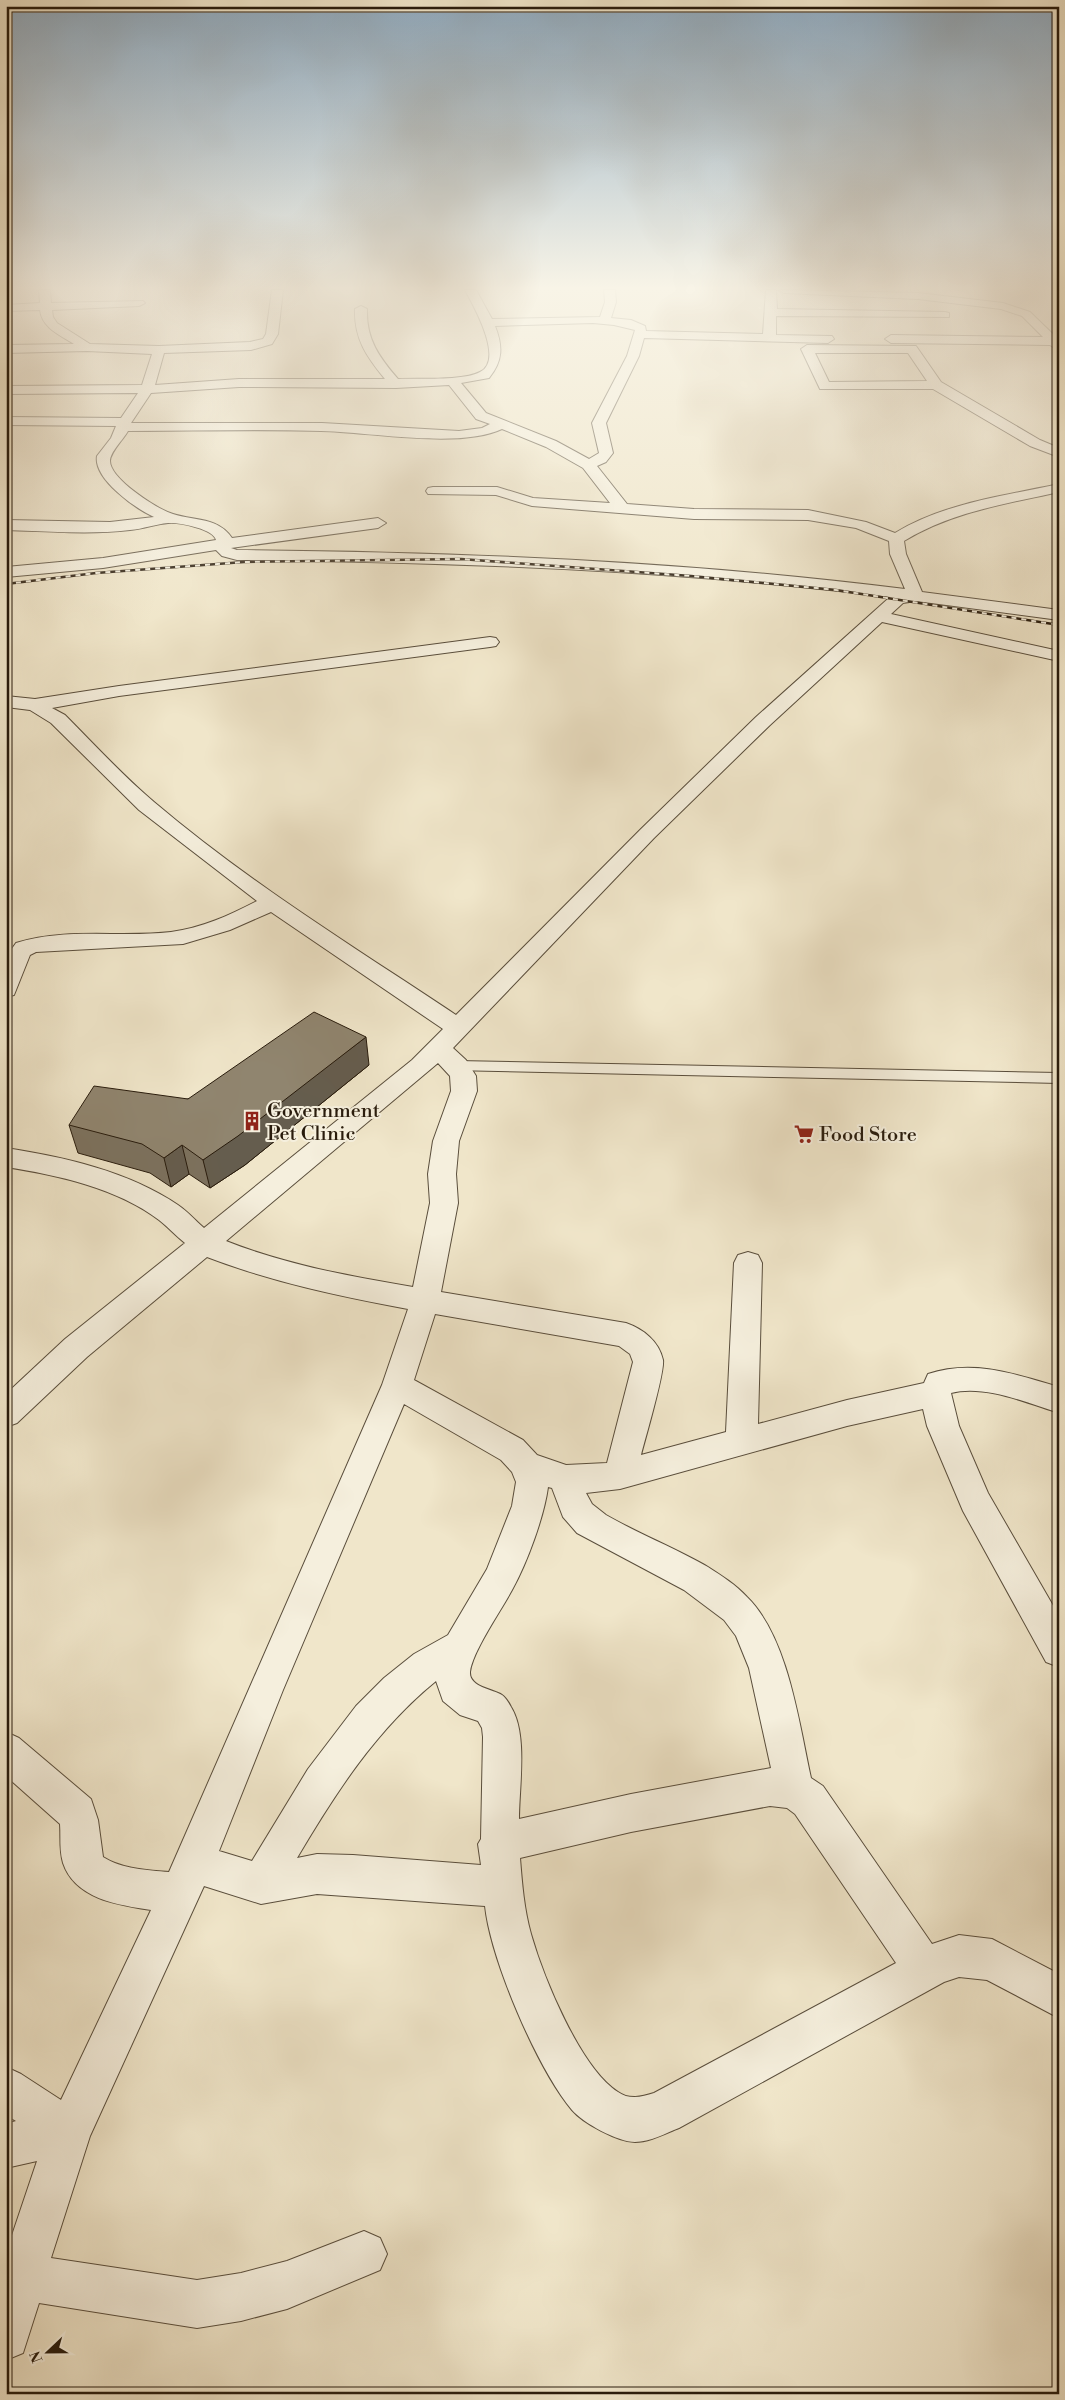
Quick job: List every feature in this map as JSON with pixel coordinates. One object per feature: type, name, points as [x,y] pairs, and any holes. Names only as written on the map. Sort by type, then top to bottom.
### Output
[{"type":"street","points":[[138,402],[123,424],[117,439],[104,456],[103,462],[106,469],[122,489],[136,501],[169,518],[210,526],[219,531],[224,538],[223,549],[228,553],[237,555],[453,557],[600,565],[717,574],[916,596],[1059,615]]},
{"type":"street","points":[[469,402],[481,416],[551,444],[588,465],[622,508]]},
{"type":"street","points":[[588,465],[601,459],[606,452],[606,445],[599,431],[599,423],[610,402]]},
{"type":"street","points":[[965,402],[1035,443],[1059,453]]},
{"type":"street","points":[[6,421],[123,424],[346,423],[459,435],[485,432],[500,425]]},
{"type":"street","points":[[12,435],[22,421]]},
{"type":"street","points":[[433,491],[497,491],[532,502],[694,514],[808,515],[853,523],[896,539]]},
{"type":"street","points":[[896,539],[914,526],[947,515],[1029,495],[1055,496]]},
{"type":"street","points":[[6,525],[114,526],[141,524],[169,518]]},
{"type":"street","points":[[6,572],[103,563],[223,544],[378,523]]},
{"type":"street","points":[[896,539],[898,554],[916,596]]},
{"type":"street","points":[[6,1414],[76,1348],[421,1066],[450,1047],[763,721],[898,599],[916,596]]},
{"type":"street","points":[[878,616],[1059,656]]},
{"type":"street","points":[[6,701],[35,705],[490,642]]},
{"type":"street","points":[[6,2336],[22,2277],[69,2131],[187,1879],[265,1690],[397,1385],[425,1301],[444,1203],[442,1174],[446,1141],[464,1090],[463,1076],[450,1047],[273,902],[218,863],[146,806],[58,719],[35,705]]},
{"type":"street","points":[[6,990],[20,952],[24,947],[46,944],[170,939],[222,927],[273,902]]},
{"type":"street","points":[[6,1157],[50,1164],[118,1185],[168,1212],[204,1244],[258,1265],[321,1282],[626,1335],[637,1341],[645,1351],[648,1362],[620,1475]]},
{"type":"street","points":[[742,1441],[748,1262]]},
{"type":"street","points":[[1059,1400],[1028,1390],[966,1378],[952,1378],[939,1383],[935,1393],[943,1426],[975,1500],[1059,1650]]},
{"type":"street","points":[[397,1385],[512,1450],[526,1465],[532,1482],[530,1506],[501,1577],[461,1647],[452,1672],[456,1689],[473,1702],[490,1708],[499,1721],[502,1737],[498,1844],[502,1887],[506,1917],[524,1978],[571,2074],[601,2107],[634,2120],[663,2112],[925,1970],[959,1956],[992,1960],[1059,1998]]},
{"type":"street","points":[[526,1465],[566,1479],[593,1479],[620,1475],[847,1413],[935,1393]]},
{"type":"street","points":[[566,1479],[570,1498],[580,1514],[597,1527],[704,1584],[737,1610],[754,1635],[769,1674],[794,1789]]},
{"type":"street","points":[[261,1884],[306,1805],[335,1760],[390,1697],[415,1674],[438,1657],[461,1647]]},
{"type":"street","points":[[6,1751],[77,1813],[82,1826],[83,1863],[90,1874],[104,1881],[187,1879],[261,1884],[276,1883],[317,1874],[344,1874],[502,1887]]},
{"type":"street","points":[[498,1844],[631,1813],[742,1792],[770,1787],[794,1789],[809,1800],[925,1970]]},
{"type":"street","points":[[6,2089],[69,2131]]},
{"type":"street","points":[[6,2146],[69,2131]]},
{"type":"street","points":[[22,2277],[198,2304],[241,2297],[287,2285],[364,2254]]},
{"type":"lane","points":[[450,1047],[1059,1078]]},
{"type":"building","points":[[314,1012],[366,1037],[238,1136],[203,1160],[182,1145],[164,1158],[142,1144],[69,1125],[94,1086],[188,1099]]},
{"type":"railway","points":[[6,584],[96,573],[244,562],[461,559],[691,576],[836,590],[1059,625]]},
{"type":"place","name":"Government Pet Clinic","points":[[252,1121]]},
{"type":"place","name":"Food Store","points":[[804,1134]]}]
